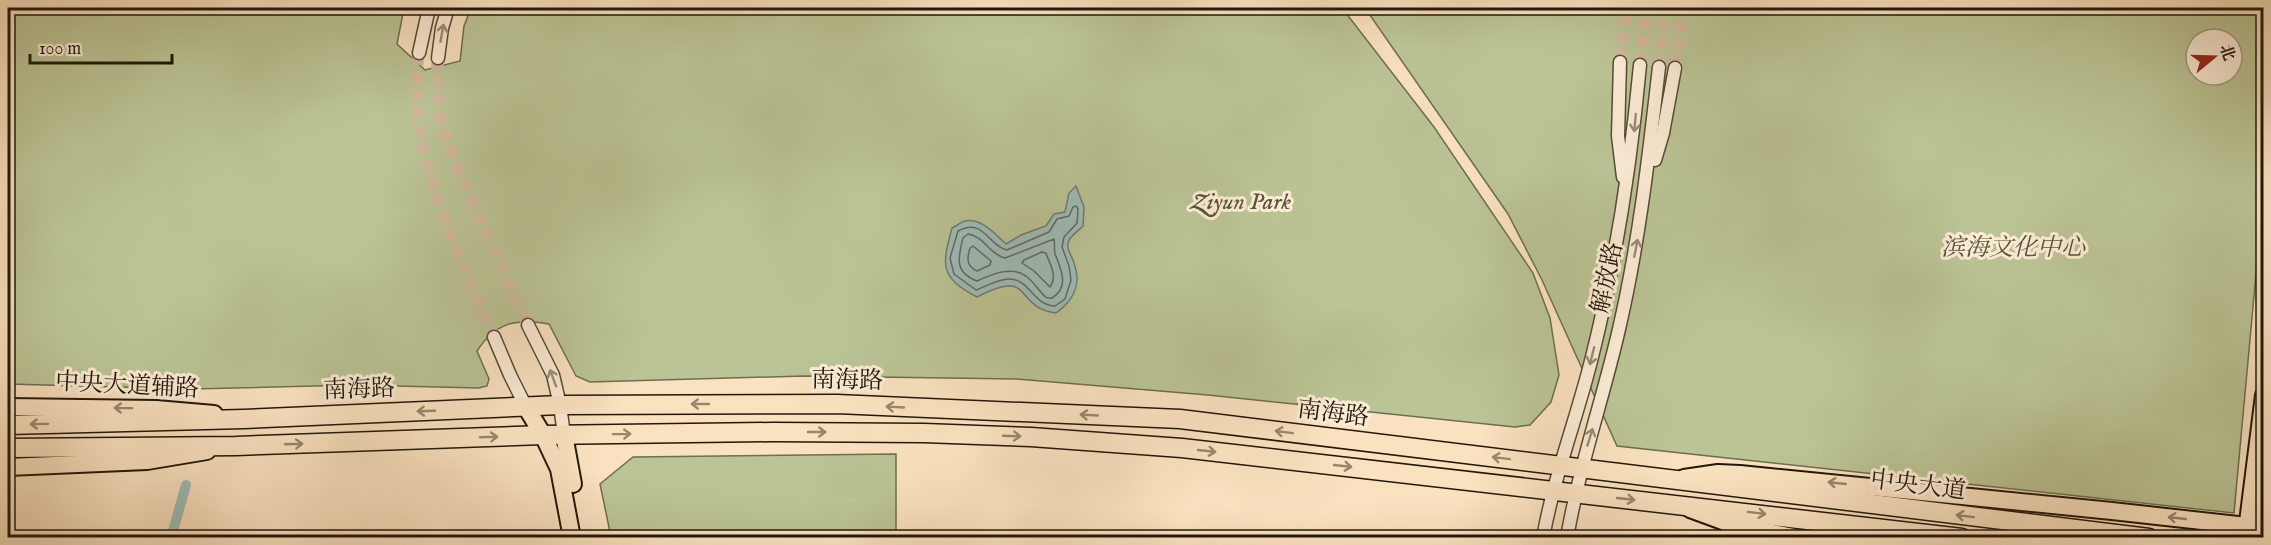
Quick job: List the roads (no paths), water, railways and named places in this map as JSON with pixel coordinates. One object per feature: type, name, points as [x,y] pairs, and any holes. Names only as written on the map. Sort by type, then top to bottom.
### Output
[{"type":"highway","name":"南海路","points":[[8,425],[244,419],[560,405],[837,404],[1180,419],[1681,479]]},
{"type":"highway","name":"南海路","points":[[8,448],[236,446],[543,435],[924,433],[1031,437],[1182,448],[1678,504]]},
{"type":"highway","name":"中央大道","points":[[1681,479],[2149,537]]},
{"type":"highway","name":"中央大道","points":[[1678,504],[1962,537]]},
{"type":"main road","points":[[2251,532],[2264,395]]},
{"type":"main road","name":"中央大道辅路","points":[[8,407],[166,410],[244,419]]},
{"type":"main road","points":[[526,407],[543,435],[559,469],[572,537]]},
{"type":"main road","points":[[564,435],[583,537]]},
{"type":"main road","points":[[8,467],[147,461],[236,446]]},
{"type":"main road","points":[[2251,532],[2264,460]]},
{"type":"main road","points":[[1681,479],[1718,473],[1740,474],[2251,532]]},
{"type":"main road","points":[[1678,504],[1717,521],[1739,527],[1800,537]]},
{"type":"street","points":[[418,53],[429,8]]},
{"type":"street","points":[[438,58],[442,28],[448,8]]},
{"type":"street","points":[[1620,62],[1618,136],[1625,191]]},
{"type":"street","name":"解放路","points":[[1543,537],[1552,490],[1577,414],[1592,356],[1625,191],[1633,141],[1640,65]]},
{"type":"street","name":"解放路","points":[[1567,537],[1574,493],[1619,330],[1646,190],[1659,67]]},
{"type":"street","points":[[1646,190],[1663,133],[1675,68]]},
{"type":"street","points":[[528,325],[553,375],[564,435]]},
{"type":"street","points":[[494,337],[526,407]]},
{"type":"water","points":[[1076,186],[1084,207],[1083,226],[1070,238],[1068,246],[1076,271],[1076,285],[1067,303],[1056,313],[1033,304],[1016,287],[995,289],[977,297],[956,283],[950,276],[945,261],[952,228],[971,220],[988,228],[1006,244],[1021,235],[1046,226],[1054,214],[1065,212],[1069,193]]},
{"type":"waterway","points":[[171,538],[186,485]]},
{"type":"tunnel","points":[[1620,62],[1628,8]]},
{"type":"tunnel","points":[[1640,65],[1648,8]]},
{"type":"tunnel","points":[[1659,67],[1667,8]]},
{"type":"tunnel","points":[[1675,68],[1683,8]]},
{"type":"tunnel","points":[[419,53],[416,88],[419,124],[427,161],[450,234],[494,337]]},
{"type":"tunnel","points":[[438,58],[438,98],[452,153],[528,325]]},
{"type":"park label","name":"Ziyun Park","points":[[1241,202]]},
{"type":"park label","name":"滨海文化中心","points":[[2013,248]]}]
